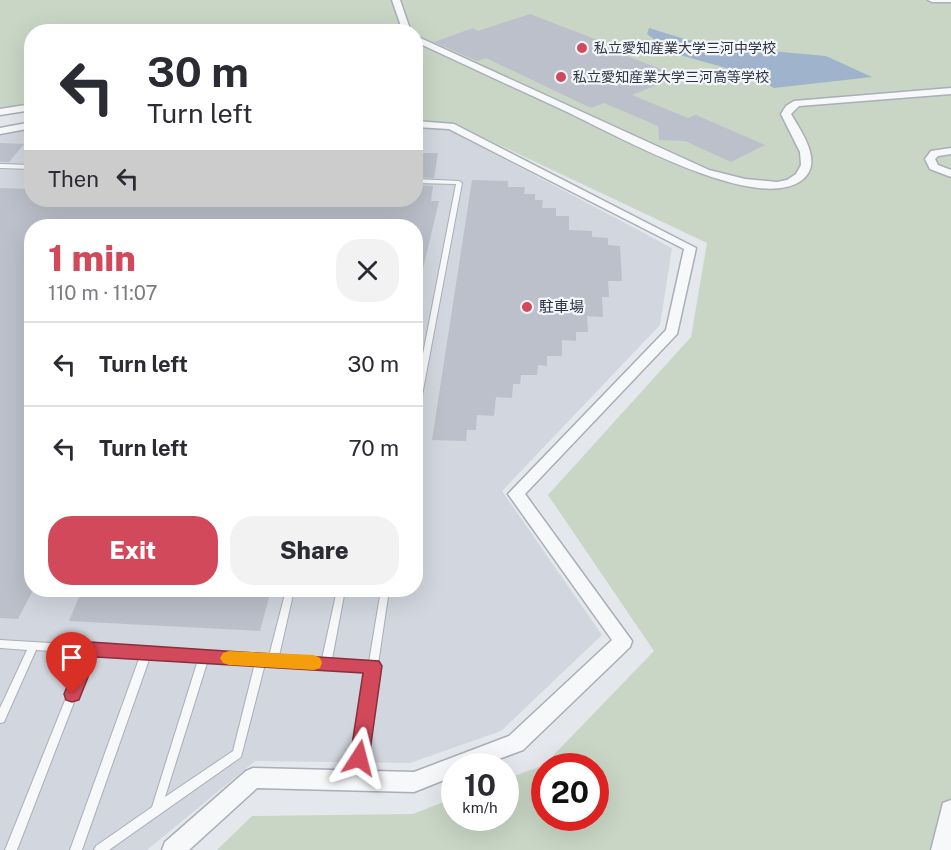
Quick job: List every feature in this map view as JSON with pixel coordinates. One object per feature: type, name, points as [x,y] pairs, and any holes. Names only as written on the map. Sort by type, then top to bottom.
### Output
[{"type":"street","points":[[396,0],[404,24]]},
{"type":"street","points":[[932,0],[949,0]]},
{"type":"street","points":[[423,44],[705,172],[758,186],[790,182],[801,176],[806,165],[804,147],[786,114],[789,108],[797,103],[951,91]]},
{"type":"street","points":[[0,112],[24,108]]},
{"type":"street","points":[[173,850],[253,778],[414,782],[516,743],[623,641],[516,494],[672,331],[690,248],[451,126],[423,124]]},
{"type":"street","points":[[0,131],[24,126]]},
{"type":"street","points":[[951,151],[935,153],[930,159],[934,167],[951,174]]},
{"type":"street","points":[[942,850],[951,810]]},
{"type":"lane","points":[[0,166],[24,167]]},
{"type":"lane","points":[[423,181],[459,183],[423,370]]},
{"type":"lane","points":[[100,850],[237,754],[288,597]]},
{"type":"lane","points":[[326,664],[340,597]]},
{"type":"lane","points":[[356,780],[384,597]]},
{"type":"lane","points":[[0,644],[373,666]]},
{"type":"lane","points":[[0,719],[33,646]]},
{"type":"lane","points":[[11,850],[90,650]]},
{"type":"lane","points":[[76,850],[146,654]]},
{"type":"lane","points":[[156,810],[204,657]]},
{"type":"shaded area","points":[[423,128],[448,129],[672,248],[660,325],[502,491],[602,635],[501,731],[410,763],[255,761],[147,850],[0,850],[0,135],[24,130],[24,207],[423,207]]},
{"type":"green space","points":[[0,0],[951,0],[951,850],[217,850],[252,816],[413,814],[441,803],[441,831],[519,831],[519,774],[531,770],[531,831],[609,831],[609,753],[556,753],[654,651],[548,495],[691,337],[707,243],[453,123],[423,121],[423,24],[24,24],[24,104],[0,108]]},
{"type":"water","points":[[649,28],[688,40],[724,41],[760,50],[826,56],[872,77],[774,88],[754,76],[673,53],[647,34]]},
{"type":"building","points":[[530,14],[605,43],[598,45],[679,76],[632,95],[688,118],[696,115],[765,145],[731,162],[685,141],[659,140],[658,126],[604,103],[591,108],[486,58],[477,61],[434,42],[473,28],[478,31]]},
{"type":"building","points":[[0,143],[24,144],[9,162],[0,162]]},
{"type":"building","points":[[423,153],[438,153],[434,178],[423,177]]},
{"type":"building","name":"駐車場","points":[[472,180],[508,181],[508,187],[525,187],[524,194],[535,194],[535,200],[543,200],[542,208],[556,208],[556,216],[569,216],[569,230],[592,231],[592,237],[608,238],[608,245],[620,246],[622,281],[608,281],[609,297],[602,297],[603,317],[587,316],[588,332],[576,332],[576,341],[562,340],[562,356],[547,356],[547,366],[538,365],[537,375],[521,375],[520,384],[513,384],[512,398],[496,397],[494,416],[477,415],[476,430],[467,430],[466,441],[432,440]]},
{"type":"building","points":[[423,185],[433,186],[431,201],[439,201],[423,269],[423,219],[24,219],[24,597],[29,597],[18,619],[0,618],[0,188],[24,189],[24,207],[423,207]]},
{"type":"building","points":[[79,597],[269,597],[260,631],[69,621]]},
{"type":"slow traffic","points":[[229,658],[314,663]]},
{"type":"place","name":"私立愛知産業大学三河中学校","points":[[582,48]]},
{"type":"place","name":"私立愛知産業大学三河高等学校","points":[[561,77]]},
{"type":"place","name":"駐車場","points":[[527,307]]},
{"type":"route","points":[[72,694],[90,650],[373,666],[359,758]]}]
